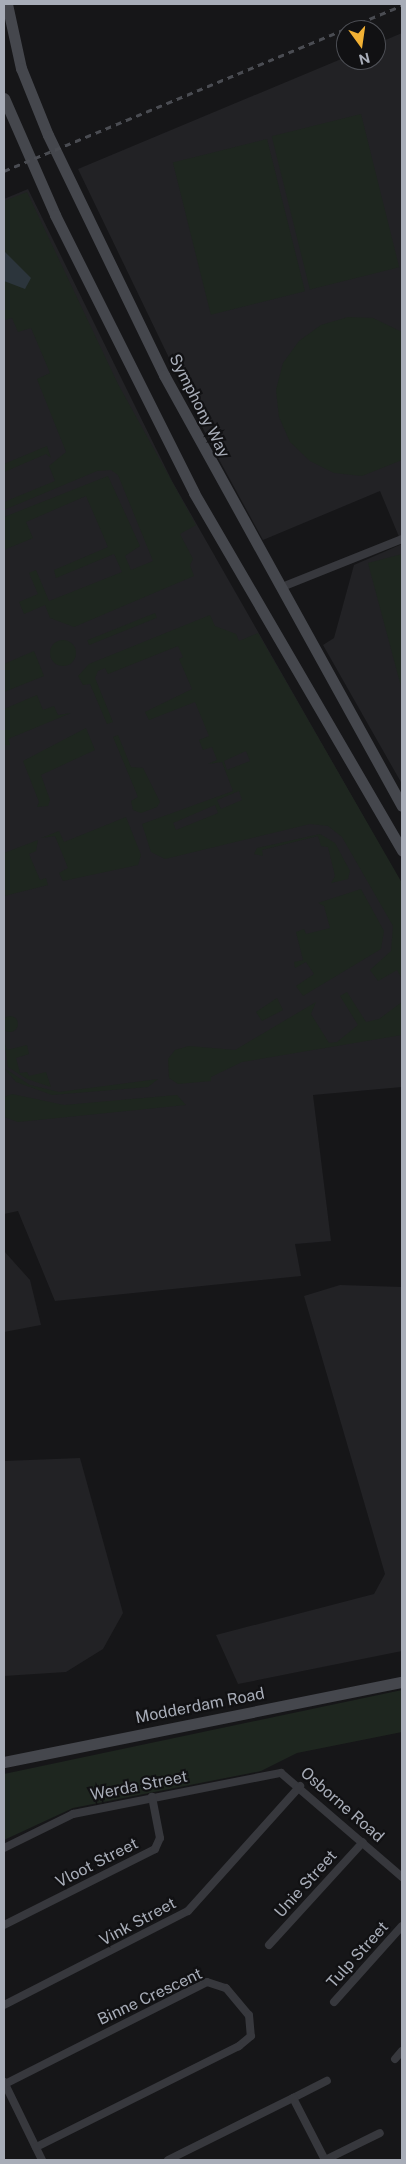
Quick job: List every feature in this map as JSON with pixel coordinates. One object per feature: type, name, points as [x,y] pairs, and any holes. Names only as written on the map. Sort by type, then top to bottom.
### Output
[{"type":"main road","name":"Symphony Way","points":[[7,4],[20,68],[48,135],[164,375],[402,806]]},
{"type":"main road","points":[[4,98],[55,215],[194,493],[402,850]]},
{"type":"main road","name":"Modderdam Road","points":[[4,1762],[402,1682]]},
{"type":"street","points":[[287,585],[402,539]]},
{"type":"street","name":"Osborne Road","points":[[286,1774],[402,1877]]},
{"type":"street","name":"Werda Street","points":[[4,1848],[73,1814],[152,1797],[286,1774]]},
{"type":"street","name":"Vink Street","points":[[4,2005],[188,1911],[300,1786]]},
{"type":"street","name":"Vloot Street","points":[[4,1926],[155,1849],[160,1838],[152,1797]]},
{"type":"street","name":"Unie Street","points":[[269,1945],[363,1842]]},
{"type":"street","name":"Tulp Street","points":[[334,2002],[402,1926]]},
{"type":"street","name":"Binne Crescent","points":[[4,2083],[207,1982],[226,1988],[249,2015],[251,2036],[239,2046],[36,2147]]},
{"type":"street","points":[[395,2058],[402,2050]]},
{"type":"street","points":[[168,2160],[327,2081]]},
{"type":"street","points":[[4,2083],[42,2160]]},
{"type":"street","points":[[293,2098],[325,2160],[380,2133]]},
{"type":"shaded area","points":[[402,33],[402,544],[380,491],[263,540],[210,443],[78,169],[336,61],[336,70],[386,70],[386,40]]},
{"type":"shaded area","points":[[361,114],[399,267],[310,290],[272,136]]},
{"type":"shaded area","points":[[267,139],[305,291],[211,315],[173,162]]},
{"type":"shaded area","points":[[28,189],[172,481],[402,884],[402,1087],[313,1095],[331,1241],[295,1244],[301,1276],[55,1301],[18,1211],[4,1214],[4,199]]},
{"type":"shaded area","points":[[27,192],[118,384],[196,525],[180,534],[193,559],[190,565],[194,576],[74,627],[50,618],[45,605],[24,614],[19,602],[38,594],[29,573],[36,570],[49,601],[122,572],[114,554],[56,578],[54,570],[108,547],[86,496],[26,522],[33,538],[4,550],[4,517],[108,476],[140,546],[125,556],[131,570],[153,561],[118,475],[111,470],[97,471],[4,510],[4,502],[55,481],[49,466],[66,452],[37,379],[50,373],[31,328],[18,332],[12,318],[4,320],[4,201]]},
{"type":"shaded area","points":[[4,251],[31,278],[25,289],[4,281]]},
{"type":"shaded area","points":[[348,317],[373,318],[402,332],[402,460],[362,476],[334,473],[310,461],[290,442],[279,417],[276,390],[283,363],[299,341],[321,325]]},
{"type":"shaded area","points":[[47,446],[51,458],[46,454],[4,472],[4,464]]},
{"type":"shaded area","points":[[402,544],[402,784],[323,645],[334,638],[354,565]]},
{"type":"shaded area","points":[[402,554],[402,690],[368,563]]},
{"type":"shaded area","points":[[155,613],[157,618],[89,645],[87,640]]},
{"type":"shaded area","points":[[210,615],[215,626],[236,634],[239,641],[258,633],[402,883],[402,979],[397,970],[378,981],[370,970],[391,951],[393,926],[342,837],[328,826],[310,824],[165,859],[151,852],[142,824],[233,791],[222,762],[208,764],[217,760],[212,747],[203,750],[199,740],[209,736],[195,702],[149,720],[145,712],[192,689],[179,659],[183,657],[178,646],[108,674],[105,668],[98,671],[95,678],[113,722],[107,724],[90,684],[83,685],[78,676],[89,664]],"holes":[[[246,751],[250,761],[227,770],[224,761]],[[239,791],[242,800],[221,809],[217,800]],[[215,805],[218,813],[176,830],[173,823]]]},
{"type":"shaded area","points":[[63,640],[72,644],[76,653],[72,662],[63,666],[54,662],[50,653],[54,644]]},
{"type":"shaded area","points":[[34,651],[44,676],[4,692],[4,664]]},
{"type":"shaded area","points":[[37,695],[43,710],[54,706],[58,715],[71,713],[8,739],[10,745],[4,745],[4,709]]},
{"type":"shaded area","points":[[86,728],[95,750],[41,775],[50,800],[48,806],[37,807],[39,802],[23,761]]},
{"type":"shaded area","points":[[118,735],[131,767],[143,768],[160,802],[157,807],[141,813],[133,810],[131,801],[138,797],[113,737]]},
{"type":"shaded area","points":[[126,817],[141,855],[138,865],[63,881],[59,873],[68,868],[55,836],[41,838],[59,831],[64,842]]},
{"type":"shaded area","points":[[320,834],[335,843],[350,871],[348,879],[331,883],[335,876],[328,847],[321,846],[318,836],[262,850],[263,856],[254,854],[257,848]]},
{"type":"shaded area","points":[[38,840],[36,851],[29,854],[40,880],[46,878],[48,885],[4,896],[4,853]]},
{"type":"shaded area","points":[[361,889],[384,931],[381,949],[303,996],[296,986],[314,974],[306,962],[295,968],[294,962],[303,960],[296,932],[304,929],[306,934],[330,928],[324,906],[318,903]]},
{"type":"shaded area","points":[[347,992],[366,1022],[379,1019],[402,1002],[402,1035],[242,1062],[211,1077],[211,1081],[178,1084],[169,1078],[168,1059],[175,1050],[189,1046],[235,1050],[316,1002],[311,1014],[329,1043],[337,1042],[358,1025],[340,996]]},
{"type":"shaded area","points":[[277,998],[283,1010],[262,1021],[256,1012]]},
{"type":"shaded area","points":[[10,1016],[18,1024],[10,1032],[2,1024]]},
{"type":"shaded area","points":[[4,1041],[7,1050],[27,1045],[29,1054],[16,1058],[20,1073],[27,1072],[29,1076],[46,1072],[51,1087],[27,1079],[8,1067]]},
{"type":"shaded area","points":[[4,1068],[30,1085],[59,1092],[158,1079],[148,1087],[52,1095],[16,1082]]},
{"type":"shaded area","points":[[12,1094],[64,1105],[177,1095],[186,1105],[18,1122],[4,1117],[4,1097]]},
{"type":"shaded area","points":[[4,1251],[30,1280],[41,1325],[4,1332]]},
{"type":"shaded area","points":[[340,1285],[402,1287],[402,1651],[238,1684],[216,1635],[374,1594],[385,1574],[304,1296]]},
{"type":"shaded area","points":[[80,1458],[123,1613],[103,1649],[66,1672],[4,1676],[4,1461]]},
{"type":"shaded area","points":[[402,1690],[402,1732],[297,1753],[261,1771],[73,1808],[4,1840],[4,1774]]},
{"type":"railway","points":[[4,171],[402,5]]}]
